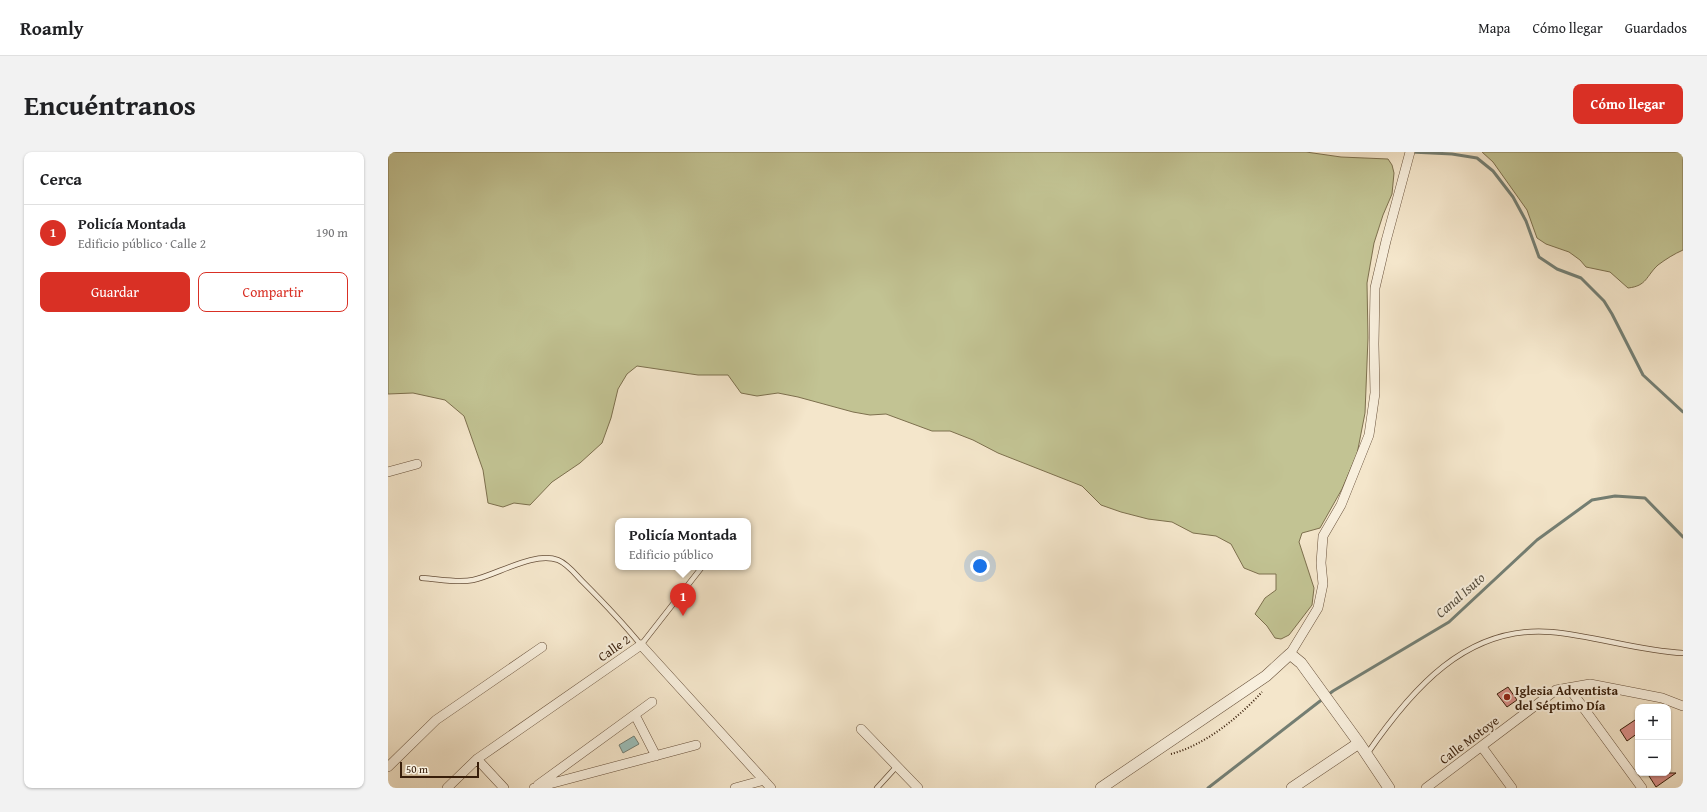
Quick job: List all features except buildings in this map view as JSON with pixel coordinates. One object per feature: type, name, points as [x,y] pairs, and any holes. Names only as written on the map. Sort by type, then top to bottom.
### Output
[{"type":"street","points":[[1101,788],[1266,676],[1290,654],[1318,608],[1324,584],[1322,563],[1323,536],[1341,505],[1369,435],[1375,393],[1375,288],[1386,241],[1407,170],[1410,152]]},
{"type":"street","points":[[388,472],[417,464]]},
{"type":"street","name":"Calle 2","points":[[447,788],[477,759],[641,645],[771,788]]},
{"type":"street","points":[[388,767],[436,720],[542,647]]},
{"type":"street","points":[[1290,654],[1301,663],[1367,754],[1389,788]]},
{"type":"street","name":"Calle Motoye","points":[[1426,788],[1556,690],[1590,684],[1662,698],[1683,706]]},
{"type":"street","points":[[1570,688],[1642,788]]},
{"type":"street","points":[[534,788],[652,702]]},
{"type":"street","points":[[635,714],[656,756]]},
{"type":"street","points":[[861,729],[918,788]]},
{"type":"street","points":[[1292,788],[1359,743]]},
{"type":"street","points":[[534,788],[696,745]]},
{"type":"street","points":[[1482,747],[1512,788]]},
{"type":"street","points":[[477,759],[504,788]]},
{"type":"street","points":[[735,788],[764,780]]},
{"type":"lane","points":[[422,578],[460,582],[484,577],[522,563],[538,559],[559,560],[590,589],[641,645],[700,570]]},
{"type":"lane","points":[[1367,754],[1389,722],[1423,684],[1442,666],[1460,654],[1495,639],[1525,631],[1552,632],[1598,639],[1662,652],[1683,653]]},
{"type":"lane","points":[[877,788],[897,766]]},
{"type":"path","points":[[1166,756],[1183,751],[1209,736],[1235,717],[1265,689]]},
{"type":"green space","points":[[388,152],[1306,152],[1341,157],[1388,159],[1392,165],[1394,173],[1392,194],[1383,215],[1374,243],[1367,283],[1368,338],[1365,413],[1357,454],[1342,489],[1320,528],[1302,533],[1299,542],[1314,588],[1312,605],[1289,635],[1281,639],[1275,638],[1267,626],[1255,614],[1265,598],[1276,590],[1276,574],[1259,574],[1244,568],[1231,544],[1216,536],[1193,533],[1172,522],[1148,519],[1101,505],[1082,486],[998,453],[973,440],[950,431],[932,431],[886,414],[870,415],[853,412],[778,393],[757,396],[741,393],[728,375],[698,375],[637,366],[627,374],[618,389],[611,418],[602,443],[580,463],[552,482],[530,505],[514,503],[503,507],[488,503],[483,470],[464,416],[445,400],[413,393],[388,394]]},
{"type":"green space","points":[[1482,152],[1683,152],[1683,250],[1658,265],[1643,283],[1628,288],[1610,272],[1586,267],[1580,260],[1569,252],[1546,244],[1537,238],[1527,210],[1493,162]]},
{"type":"water","points":[[634,736],[639,744],[623,753],[619,745]]},
{"type":"waterway","points":[[1411,152],[1452,154],[1477,158],[1493,171],[1513,197],[1526,221],[1539,257],[1557,269],[1581,278],[1604,301],[1643,375],[1683,412]]},
{"type":"waterway","name":"Canal Isuto","points":[[1208,788],[1333,691],[1449,622],[1537,540],[1592,500],[1615,496],[1645,498],[1683,537]]},
{"type":"place","name":"Policía Montada","points":[[683,616]]},
{"type":"place","name":"Iglesia Adventista del Séptimo Día","points":[[1507,697]]}]
